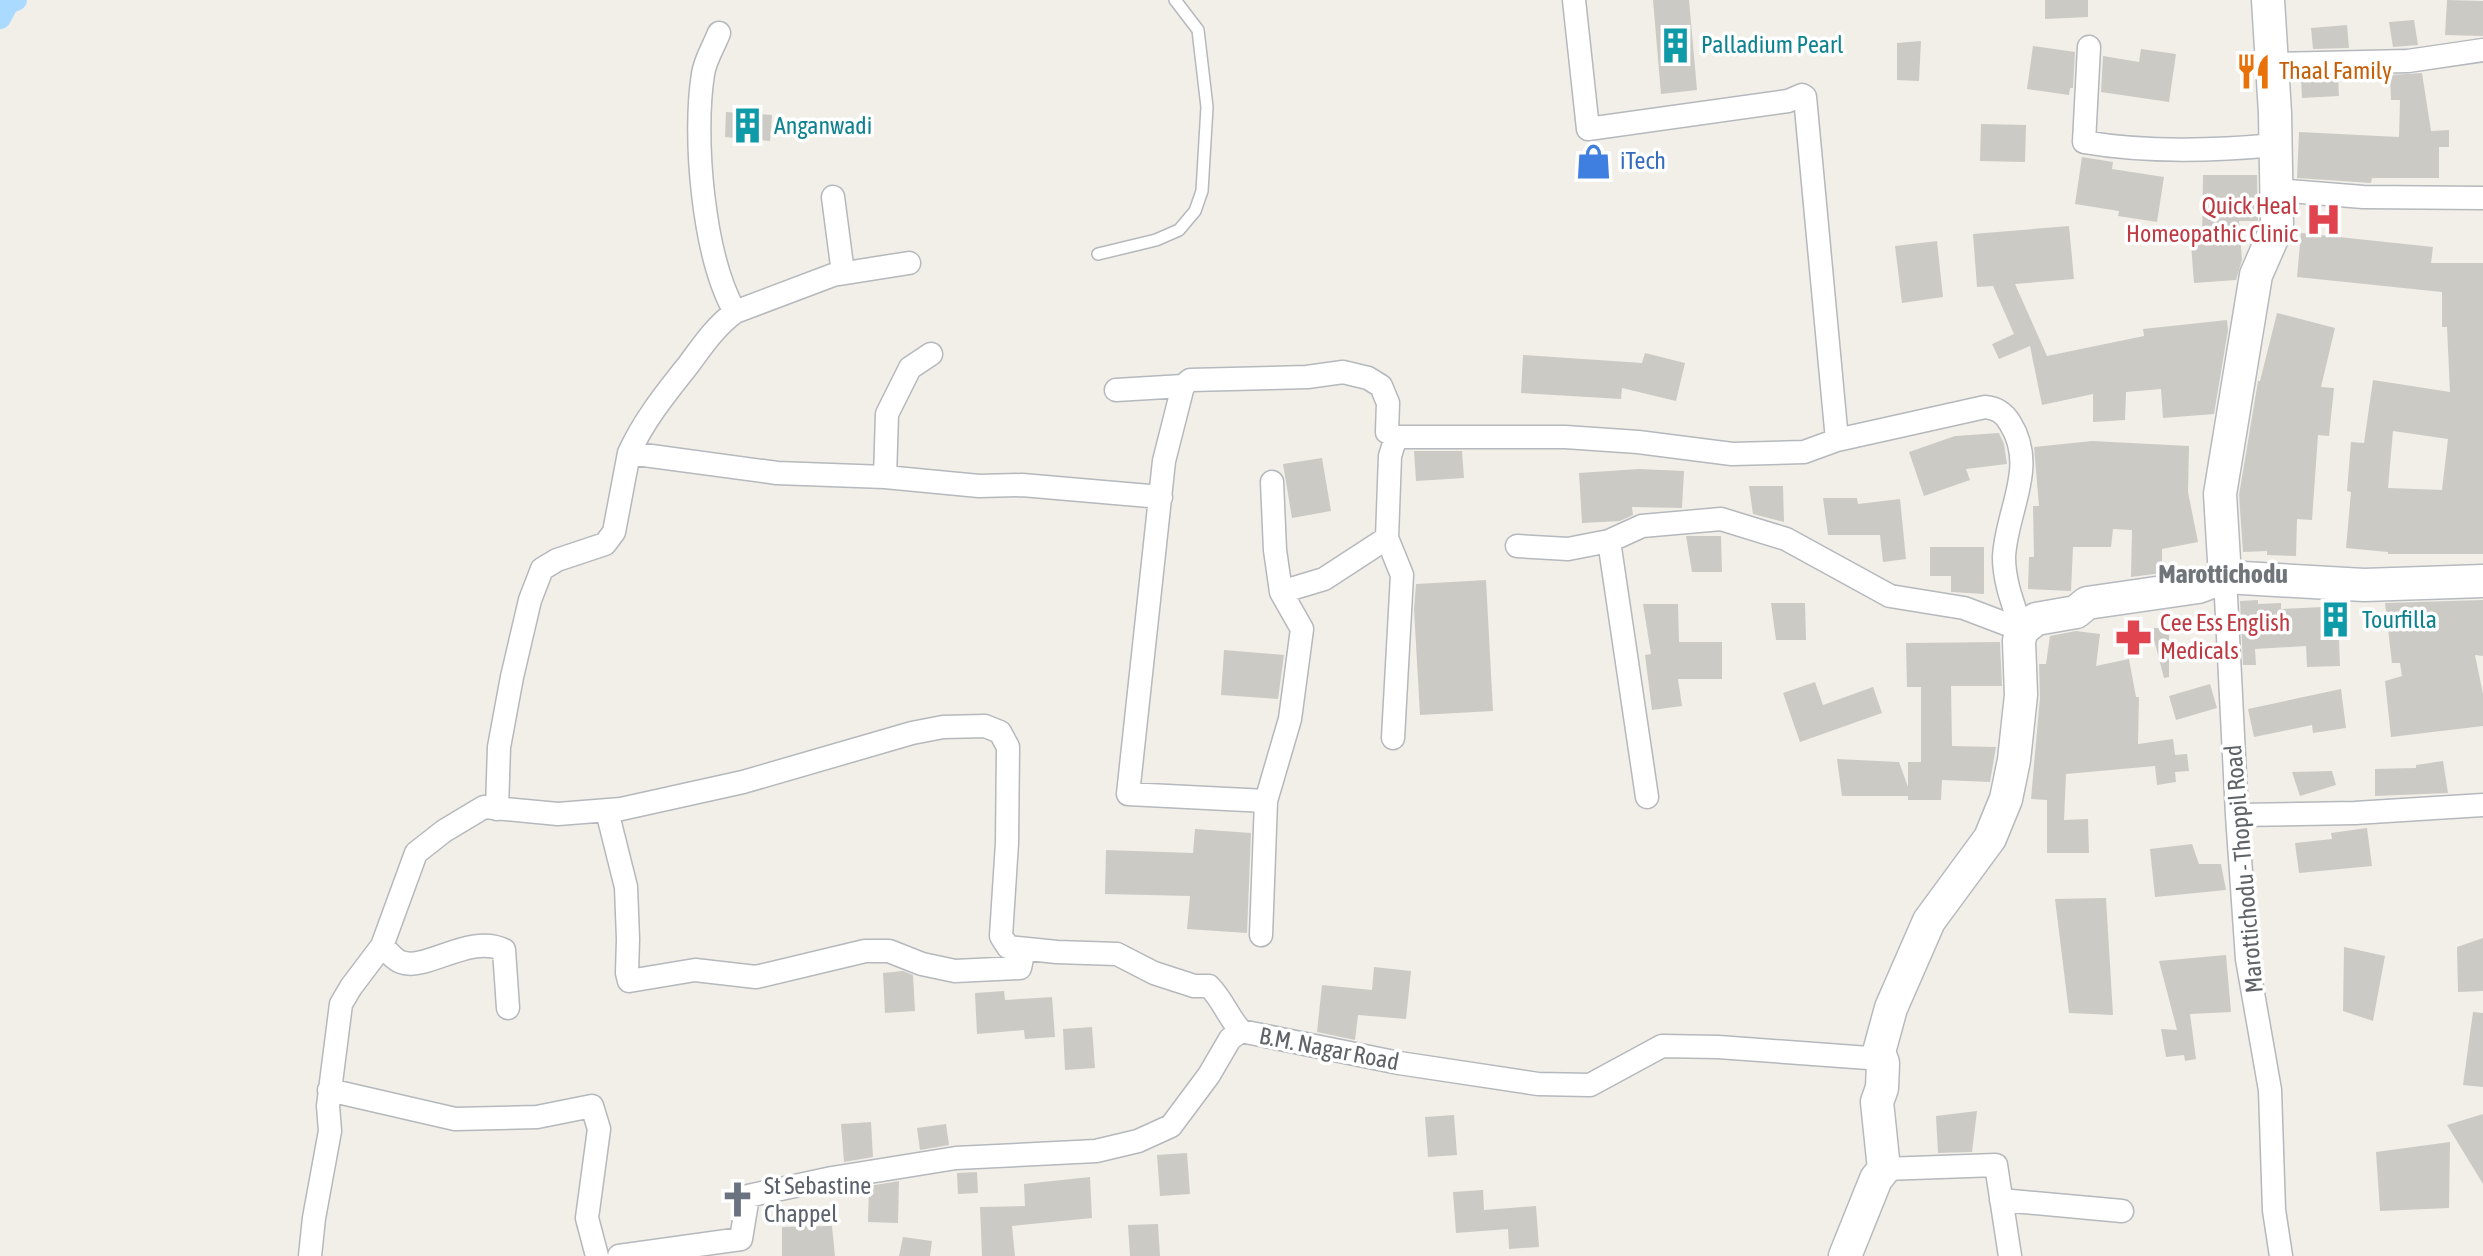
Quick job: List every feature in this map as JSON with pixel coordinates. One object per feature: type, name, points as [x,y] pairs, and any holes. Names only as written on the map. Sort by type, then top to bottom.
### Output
[{"type":"street","points":[[1574,0],[1588,129],[1788,101],[1802,95],[1805,97],[1837,440]]},
{"type":"street","name":"Marottichodu - Thoppil Road","points":[[2268,0],[2277,227],[2256,275],[2220,494],[2247,959],[2270,1090],[2274,1210],[2281,1256]]},
{"type":"street","points":[[719,33],[703,71],[700,137],[713,253],[727,299],[735,312]]},
{"type":"street","points":[[2089,47],[2084,142],[2179,150],[2275,145]]},
{"type":"street","points":[[2272,64],[2408,61],[2483,50]]},
{"type":"street","points":[[2276,190],[2363,197],[2483,198]]},
{"type":"street","points":[[833,197],[843,273]]},
{"type":"street","points":[[497,809],[499,747],[512,677],[530,600],[542,569],[557,560],[605,544],[614,532],[629,453],[654,408],[719,324],[735,312],[810,282],[843,273],[909,263]]},
{"type":"street","points":[[885,477],[887,414],[910,368],[931,354]]},
{"type":"street","points":[[1266,801],[1128,794],[1164,461],[1183,386],[1190,380],[1307,377],[1343,372],[1368,378],[1381,386],[1388,403],[1387,432],[1396,437],[1565,437],[1638,442],[1732,454],[1804,452],[1837,440],[1985,407],[1994,408],[2005,416],[2017,435],[2023,468],[2008,525],[2004,556],[2009,592],[2022,630],[2019,641],[2021,695],[2014,760],[2006,799],[1990,838],[1929,921],[1891,1008],[1879,1052],[1882,1059],[1882,1088],[1877,1102],[1884,1169],[1876,1179],[1845,1256]]},
{"type":"street","points":[[1116,390],[1183,386]]},
{"type":"street","points":[[1393,738],[1402,575],[1387,538],[1390,456],[1396,437]]},
{"type":"street","points":[[629,453],[777,473],[885,477],[979,486],[1022,485],[1161,497]]},
{"type":"street","points":[[1261,935],[1266,801],[1290,719],[1302,629],[1281,592],[1275,550],[1272,482]]},
{"type":"street","points":[[1517,546],[1568,549],[1609,541],[1642,526],[1721,519],[1786,539],[1890,596],[1964,608],[2022,630]]},
{"type":"street","points":[[1281,592],[1324,579],[1387,538]]},
{"type":"street","points":[[1609,541],[1647,797]]},
{"type":"street","points":[[2022,630],[2036,619],[2076,612],[2087,603],[2198,587],[2225,577],[2364,585],[2483,581]]},
{"type":"street","points":[[310,1256],[330,1131],[329,1090],[341,1004],[382,946],[416,853],[444,831],[484,807],[558,814],[607,811],[743,782],[928,730],[970,725],[992,728],[1000,732],[1008,747],[1007,843],[1001,940],[1008,947],[1024,949],[1117,954],[1154,973],[1194,986],[1209,986],[1220,997],[1228,1017],[1241,1031]]},
{"type":"street","points":[[2237,815],[2355,813],[2483,805]]},
{"type":"street","points":[[607,811],[626,887],[629,981],[695,970],[756,977],[865,951],[889,951],[922,964],[955,971],[1020,968],[1024,949]]},
{"type":"street","points":[[382,946],[399,962],[415,965],[465,948],[492,946],[504,950],[508,1008]]},
{"type":"street","name":"B.M. Nagar Road","points":[[619,1256],[741,1239],[748,1196],[832,1178],[956,1158],[1096,1151],[1138,1141],[1171,1126],[1209,1075],[1230,1039],[1241,1031],[1399,1063],[1538,1084],[1590,1085],[1662,1046],[1882,1059]]},
{"type":"street","points":[[329,1090],[455,1119],[537,1117],[592,1106],[599,1129],[587,1218],[597,1256]]},
{"type":"street","points":[[1884,1169],[1996,1165],[2010,1256]]},
{"type":"street","points":[[2001,1200],[2122,1211]]},
{"type":"lane","points":[[1098,254],[1156,240],[1179,230],[1195,211],[1202,191],[1207,107],[1198,30],[1175,0]]},
{"type":"building","name":"Palladium Pearl","points":[[1653,0],[1689,0],[1697,90],[1661,94]]},
{"type":"building","points":[[2045,0],[2088,0],[2088,17],[2045,19]]},
{"type":"building","points":[[2447,0],[2483,1],[2483,36],[2445,35]]},
{"type":"building","points":[[2414,20],[2418,45],[2393,47],[2389,22]]},
{"type":"building","points":[[2347,25],[2349,48],[2313,49],[2311,28]]},
{"type":"building","points":[[1921,41],[1919,81],[1897,80],[1897,43]]},
{"type":"building","points":[[2033,46],[2075,52],[2073,88],[2070,88],[2069,95],[2027,89]]},
{"type":"building","points":[[2141,49],[2176,54],[2169,102],[2101,92],[2103,56],[2139,62]]},
{"type":"building","points":[[2422,73],[2431,131],[2449,130],[2449,147],[2439,147],[2439,178],[2372,178],[2371,183],[2297,178],[2299,132],[2399,137],[2400,100],[2391,100],[2390,75]]},
{"type":"building","points":[[2301,77],[2338,77],[2339,96],[2302,98]]},
{"type":"building","name":"Anganwadi","points":[[726,112],[772,115],[770,141],[725,137]]},
{"type":"building","points":[[1981,124],[2026,125],[2025,162],[1980,161]]},
{"type":"building","points":[[2082,157],[2113,162],[2112,169],[2164,177],[2157,222],[2118,216],[2119,211],[2075,204]]},
{"type":"building","points":[[2203,175],[2257,175],[2258,221],[2239,221],[2242,260],[2236,280],[2194,283],[2191,244],[2202,243]]},
{"type":"building","points":[[2069,226],[2074,279],[2015,284],[2047,356],[2144,336],[2143,329],[2227,320],[2214,414],[2163,418],[2161,389],[2126,392],[2125,420],[2093,422],[2093,394],[2042,405],[2030,346],[1999,359],[1992,344],[2014,334],[1993,286],[1977,287],[1973,234]]},
{"type":"building","points":[[2301,233],[2433,247],[2431,263],[2483,263],[2483,554],[2388,554],[2346,548],[2351,442],[2364,443],[2373,380],[2450,392],[2447,327],[2442,327],[2442,292],[2297,277]],"holes":[[[2393,431],[2448,439],[2442,490],[2388,488]]]},
{"type":"building","points":[[1937,241],[1943,297],[1902,303],[1895,246]]},
{"type":"building","points":[[2277,313],[2335,328],[2321,387],[2334,388],[2329,436],[2318,435],[2312,520],[2297,519],[2296,556],[2267,555],[2267,551],[2243,552],[2239,495],[2258,381]]},
{"type":"building","points":[[1645,353],[1685,363],[1676,401],[1622,388],[1621,399],[1521,393],[1523,355],[1642,363]]},
{"type":"building","points":[[1999,433],[2007,464],[1966,469],[1970,480],[1924,496],[1909,452],[1955,436]]},
{"type":"building","points":[[2092,441],[2189,446],[2188,492],[2198,542],[2162,549],[2162,573],[2131,577],[2132,530],[2113,529],[2111,547],[2073,547],[2071,591],[2028,589],[2029,557],[2034,557],[2033,506],[2039,506],[2034,447]]},
{"type":"building","points":[[1414,451],[1462,451],[1464,478],[1416,481]]},
{"type":"building","points":[[1322,458],[1331,511],[1292,518],[1283,464]]},
{"type":"building","points":[[1639,469],[1684,471],[1682,508],[1632,507],[1633,515],[1620,521],[1582,523],[1579,473]]},
{"type":"building","points":[[1749,486],[1783,486],[1784,522],[1753,514]]},
{"type":"building","points":[[1823,498],[1857,498],[1858,504],[1900,499],[1906,559],[1883,562],[1880,535],[1828,535]]},
{"type":"building","points":[[1686,536],[1721,536],[1722,572],[1692,572]]},
{"type":"building","points":[[1930,547],[1984,547],[1984,594],[1951,592],[1951,576],[1930,576]]},
{"type":"building","points":[[1486,580],[1493,711],[1420,715],[1414,609],[1416,584]]},
{"type":"building","points":[[2258,600],[2258,604],[2281,603],[2281,609],[2323,607],[2323,602],[2344,603],[2349,639],[2339,640],[2340,666],[2307,667],[2306,646],[2255,649],[2256,665],[2243,665],[2240,601]]},
{"type":"building","points":[[2483,600],[2483,656],[2475,655],[2483,694],[2483,726],[2391,737],[2385,681],[2402,676],[2400,663],[2392,663],[2385,603]]},
{"type":"building","points":[[1771,603],[1805,603],[1806,640],[1776,640]]},
{"type":"building","points":[[1643,604],[1678,604],[1679,642],[1722,642],[1722,679],[1678,679],[1682,706],[1652,710],[1645,655],[1651,654]]},
{"type":"building","points":[[2151,628],[2169,628],[2169,677],[2164,678]]},
{"type":"building","points":[[2076,631],[2100,634],[2096,666],[2129,659],[2136,697],[2139,697],[2138,744],[2173,739],[2175,755],[2187,754],[2189,771],[2175,772],[2176,782],[2157,785],[2155,766],[2066,774],[2064,820],[2088,819],[2089,853],[2047,853],[2047,800],[2031,799],[2040,697],[2039,664],[2046,664],[2050,636]]},
{"type":"building","points":[[2000,642],[2002,686],[1951,686],[1952,746],[1996,747],[1990,782],[1942,780],[1941,800],[1908,800],[1908,796],[1842,796],[1837,759],[1899,762],[1908,787],[1908,762],[1921,762],[1921,687],[1907,687],[1906,643]]},
{"type":"building","points":[[1224,650],[1284,655],[1278,699],[1221,695]]},
{"type":"building","points":[[1815,682],[1823,705],[1873,687],[1882,713],[1800,742],[1783,693]]},
{"type":"building","points":[[2210,684],[2217,708],[2176,720],[2169,696]]},
{"type":"building","points":[[2341,689],[2346,728],[2313,733],[2312,725],[2254,737],[2248,709]]},
{"type":"building","points":[[2443,761],[2448,793],[2375,796],[2375,769],[2416,768],[2416,765]]},
{"type":"building","points":[[2332,771],[2336,785],[2300,796],[2292,772]]},
{"type":"building","points":[[2367,828],[2372,866],[2299,873],[2295,843],[2332,839],[2331,833]]},
{"type":"building","points":[[1195,829],[1251,833],[1247,933],[1187,929],[1190,896],[1105,894],[1106,850],[1193,853]]},
{"type":"building","points":[[2192,844],[2199,864],[2221,864],[2226,890],[2155,897],[2150,849]]},
{"type":"building","points":[[2106,898],[2113,1015],[2069,1013],[2055,899]]},
{"type":"building","points":[[2483,938],[2483,991],[2458,992],[2457,947]]},
{"type":"building","points":[[2344,947],[2385,956],[2373,1021],[2343,1011]]},
{"type":"building","points":[[2226,955],[2231,1012],[2190,1014],[2196,1059],[2185,1061],[2184,1055],[2166,1057],[2161,1029],[2177,1030],[2159,961]]},
{"type":"building","points":[[1374,967],[1411,971],[1406,1019],[1358,1015],[1355,1040],[1317,1032],[1322,985],[1372,990]]},
{"type":"building","points":[[903,971],[913,975],[915,1011],[885,1013],[883,973]]},
{"type":"building","points":[[1004,991],[1005,1000],[1052,997],[1055,1037],[1025,1039],[1024,1030],[977,1034],[975,993]]},
{"type":"building","points":[[2473,1012],[2483,1013],[2483,1087],[2463,1085]]},
{"type":"building","points":[[1092,1027],[1095,1068],[1065,1070],[1063,1029]]},
{"type":"building","points":[[1977,1111],[1972,1152],[1938,1153],[1936,1116]]},
{"type":"building","points":[[2483,1114],[2483,1184],[2447,1125]]},
{"type":"building","points":[[1454,1115],[1457,1155],[1428,1157],[1425,1117]]},
{"type":"building","points":[[871,1122],[873,1157],[844,1162],[841,1124]]},
{"type":"building","points":[[946,1124],[949,1145],[920,1150],[917,1128]]},
{"type":"building","points":[[2450,1142],[2449,1208],[2380,1211],[2376,1152]]},
{"type":"building","points":[[1187,1153],[1190,1194],[1160,1196],[1157,1155]]},
{"type":"building","points":[[977,1172],[978,1193],[958,1194],[957,1173]]},
{"type":"building","points":[[1090,1177],[1092,1218],[1012,1226],[1015,1256],[982,1256],[980,1207],[1025,1206],[1024,1184]]},
{"type":"building","points":[[899,1181],[898,1223],[868,1222],[869,1186]]},
{"type":"building","points":[[1483,1190],[1484,1210],[1536,1206],[1539,1247],[1509,1249],[1508,1229],[1456,1233],[1453,1192]]},
{"type":"building","points":[[1158,1224],[1160,1256],[1130,1256],[1128,1225]]},
{"type":"building","points":[[832,1226],[835,1256],[782,1256],[782,1227]]},
{"type":"building","points":[[903,1237],[932,1241],[930,1256],[899,1256]]},
{"type":"waterway","points":[[0,18],[8,3],[16,0]]},
{"type":"place","name":"Palladium Pearl","points":[[1675,45]]},
{"type":"place","name":"Thaal Family","points":[[2253,71]]},
{"type":"place","name":"Anganwadi","points":[[748,126]]},
{"type":"place","name":"iTech","points":[[1594,161]]},
{"type":"place","name":"Quick Heal Homeopathic Clinic","points":[[2324,220]]},
{"type":"place","name":"Tourfilla","points":[[2336,620]]},
{"type":"place","name":"Cee Ess English Medicals","points":[[2134,637]]},
{"type":"place","name":"St Sebastine Chappel","points":[[738,1200]]},
{"type":"district","name":"Marottichodu","points":[[2223,574]]}]
